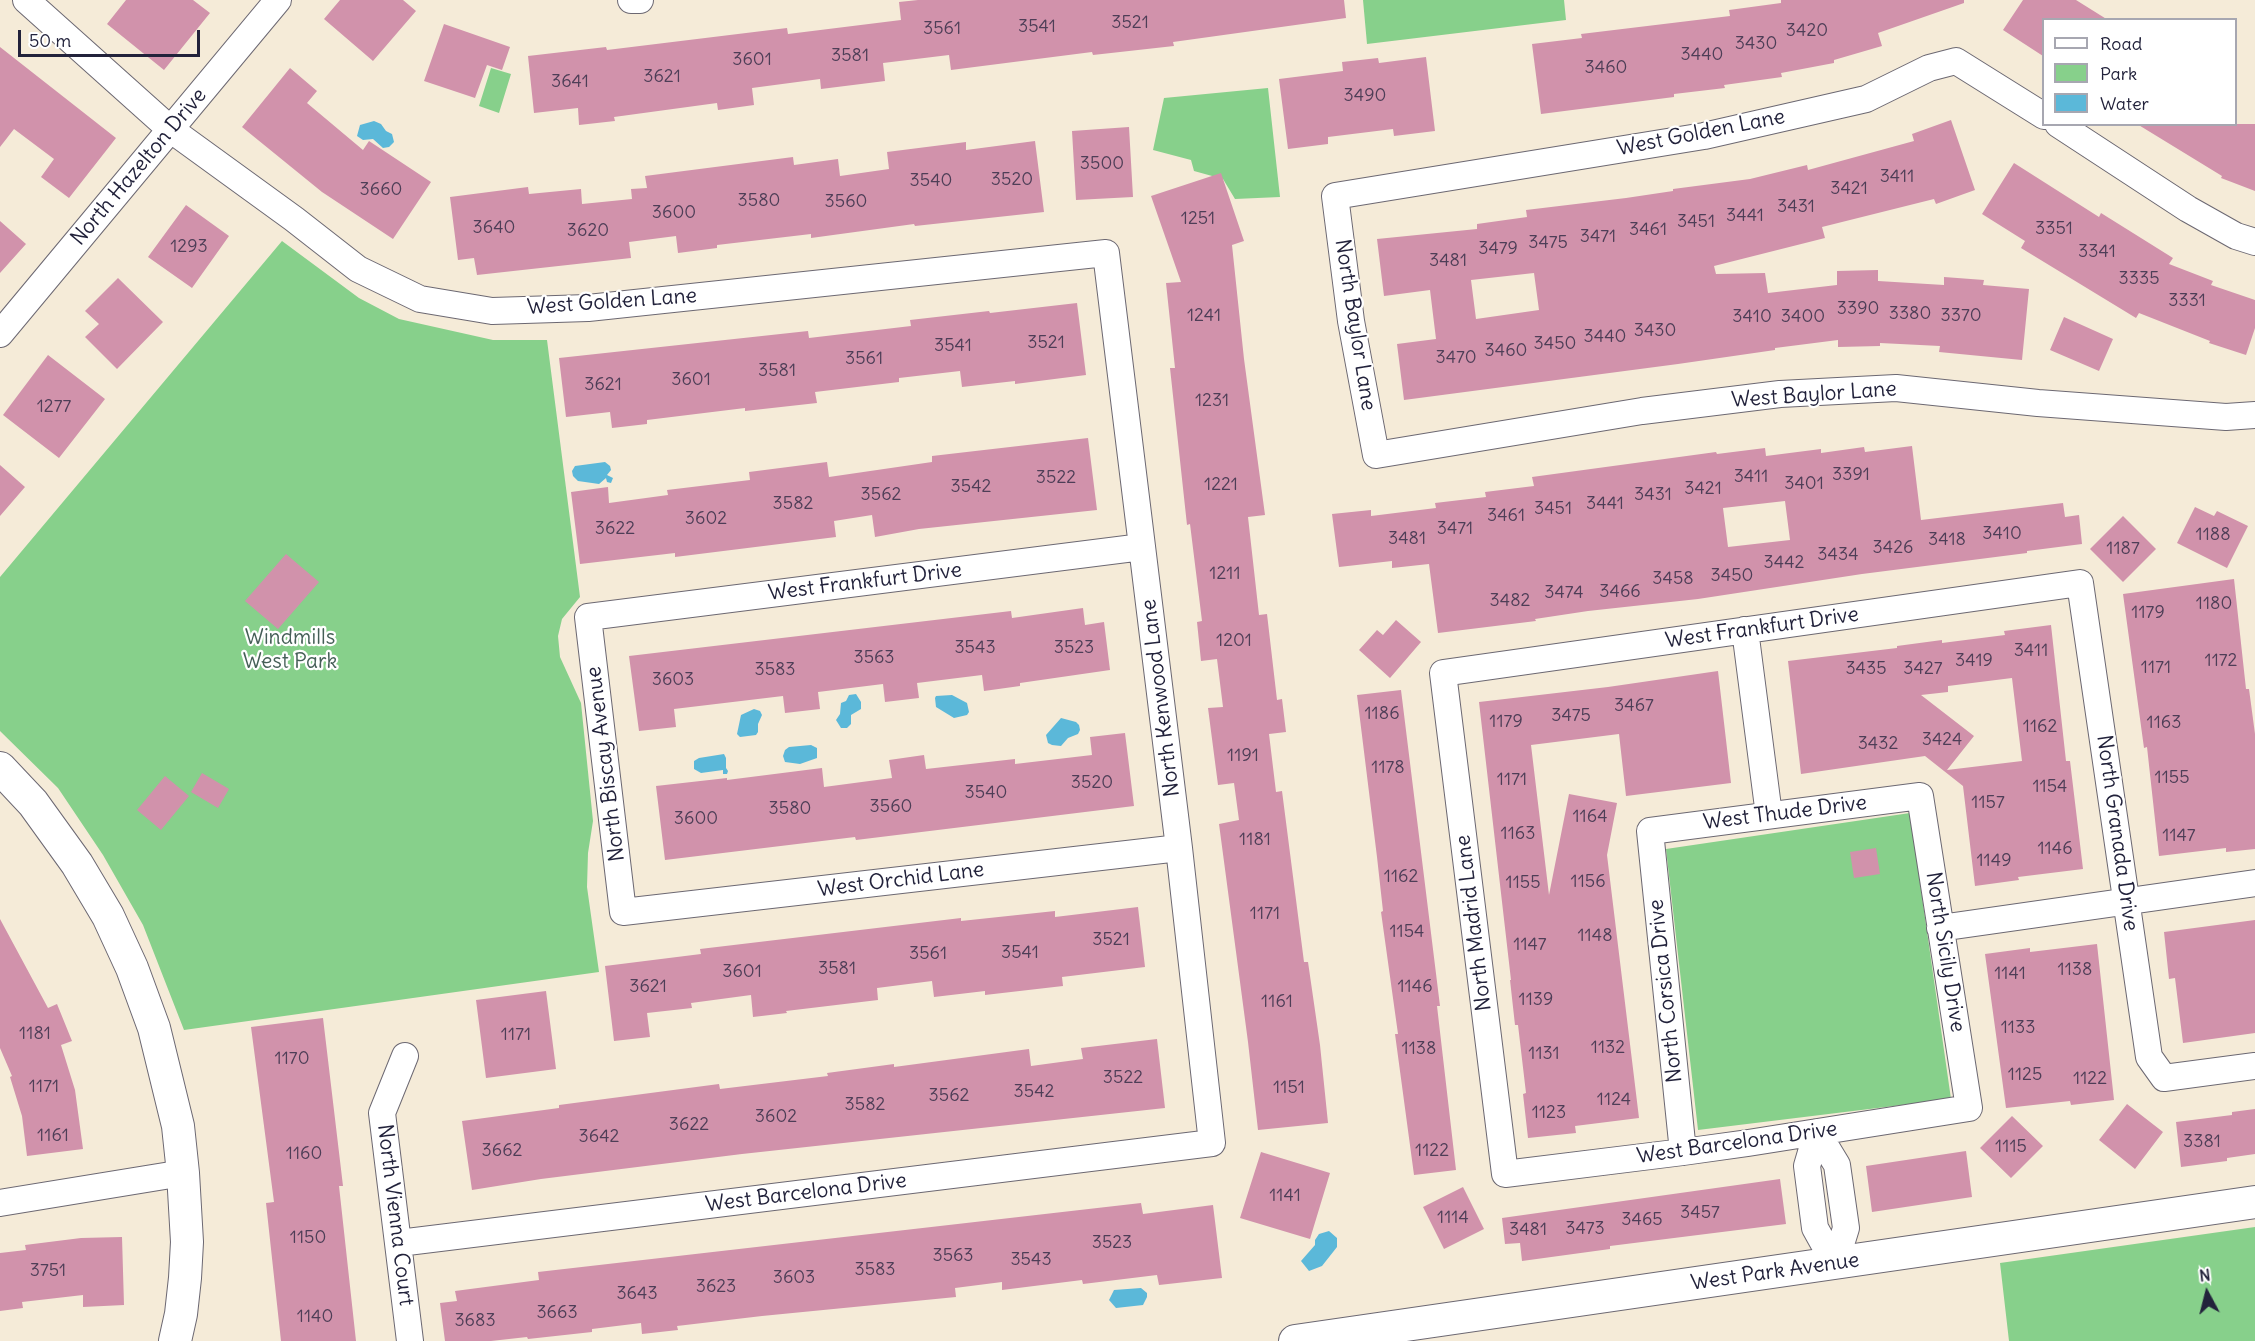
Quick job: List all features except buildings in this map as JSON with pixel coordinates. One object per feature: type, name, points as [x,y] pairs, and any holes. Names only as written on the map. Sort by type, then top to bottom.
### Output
[{"type":"street","name":"West Golden Lane","points":[[26,0],[170,129],[358,269],[420,299],[492,311],[588,308],[1106,253]]},
{"type":"street","name":"North Hazelton Drive","points":[[0,334],[278,0]]},
{"type":"street","points":[[632,0],[640,0]]},
{"type":"street","name":"West Golden Lane","points":[[1335,196],[1715,134],[1866,99],[1929,68],[1956,61],[2042,115]]},
{"type":"street","points":[[2061,126],[2188,209],[2236,236],[2255,242]]},
{"type":"street","name":"North Baylor Lane","points":[[1335,196],[1351,321],[1376,455]]},
{"type":"street","name":"North Kenwood Lane","points":[[1106,253],[1179,848],[1212,1143]]},
{"type":"street","name":"West Baylor Lane","points":[[1376,455],[1642,411],[1780,394],[1896,388],[2038,403],[2226,417],[2255,415]]},
{"type":"street","name":"West Frankfurt Drive","points":[[588,616],[1142,547]]},
{"type":"street","name":"West Frankfurt Drive","points":[[1443,673],[2080,583]]},
{"type":"street","name":"North Granada Drive","points":[[2080,583],[2149,1057],[2164,1078],[2255,1066]]},
{"type":"street","name":"North Biscay Avenue","points":[[588,616],[623,912]]},
{"type":"street","points":[[1745,630],[1769,815]]},
{"type":"street","name":"North Madrid Lane","points":[[1443,673],[1505,1174]]},
{"type":"street","points":[[0,768],[33,803],[77,864],[108,916],[132,968],[154,1028],[178,1126],[183,1173],[187,1242],[181,1314],[175,1341]]},
{"type":"street","name":"West Thude Drive","points":[[1650,831],[1920,796]]},
{"type":"street","name":"North Sicily Drive","points":[[1920,796],[1970,1108]]},
{"type":"street","name":"North Corsica Drive","points":[[1650,831],[1683,1152]]},
{"type":"street","name":"West Orchid Lane","points":[[623,912],[1179,848]]},
{"type":"street","points":[[1940,928],[2255,883]]},
{"type":"street","name":"North Vienna Court","points":[[405,1056],[382,1113],[410,1341]]},
{"type":"street","name":"West Barcelona Drive","points":[[1505,1174],[1683,1152],[1970,1108]]},
{"type":"street","points":[[1817,1132],[1807,1166],[1815,1228],[1835,1264]]},
{"type":"street","name":"West Barcelona Drive","points":[[399,1243],[1212,1143]]},
{"type":"street","points":[[0,1203],[183,1173]]},
{"type":"street","name":"West Park Avenue","points":[[1295,1341],[1419,1332],[1835,1264],[2255,1202]]},
{"type":"green space","points":[[1363,0],[1564,0],[1566,20],[1367,44]]},
{"type":"green space","points":[[491,68],[511,74],[499,113],[479,106]]},
{"type":"green space","points":[[1268,88],[1280,197],[1235,199],[1223,179],[1194,171],[1191,160],[1153,150],[1164,98]]},
{"type":"green space","name":"Windmills West Park","points":[[282,241],[359,298],[399,319],[493,340],[547,340],[580,597],[562,619],[558,636],[560,657],[581,703],[593,821],[588,853],[587,887],[599,972],[184,1030],[143,925],[103,855],[58,788],[0,731],[0,577]]},
{"type":"green space","points":[[1910,813],[1951,1099],[1698,1130],[1666,849]]},
{"type":"green space","points":[[2255,1227],[2255,1341],[2009,1341],[2000,1263]]},
{"type":"water","points":[[374,121],[392,134],[394,142],[389,147],[383,148],[373,139],[363,140],[357,136],[360,125]]},
{"type":"water","points":[[605,462],[610,466],[611,470],[607,475],[613,478],[611,483],[607,482],[606,478],[599,484],[578,481],[573,476],[572,471],[575,466]]},
{"type":"water","points":[[856,694],[861,702],[861,709],[851,715],[851,724],[847,728],[841,728],[836,720],[840,714],[841,703],[846,701],[849,695]]},
{"type":"water","points":[[952,695],[967,703],[969,712],[967,715],[954,718],[936,707],[936,696]]},
{"type":"water","points":[[754,709],[760,711],[762,715],[758,724],[758,732],[756,735],[740,737],[737,734],[741,715]]},
{"type":"water","points":[[1061,718],[1076,722],[1080,730],[1061,746],[1052,745],[1048,743],[1046,735]]},
{"type":"water","points":[[811,745],[817,748],[817,758],[800,764],[785,762],[783,756],[789,747]]},
{"type":"water","points":[[724,754],[727,774],[723,774],[723,770],[701,773],[694,769],[694,761],[699,758]]},
{"type":"water","points":[[1329,1231],[1337,1238],[1337,1247],[1322,1266],[1309,1271],[1301,1261],[1315,1245],[1319,1234]]},
{"type":"water","points":[[1141,1288],[1147,1293],[1143,1305],[1116,1308],[1109,1300],[1114,1290]]}]
